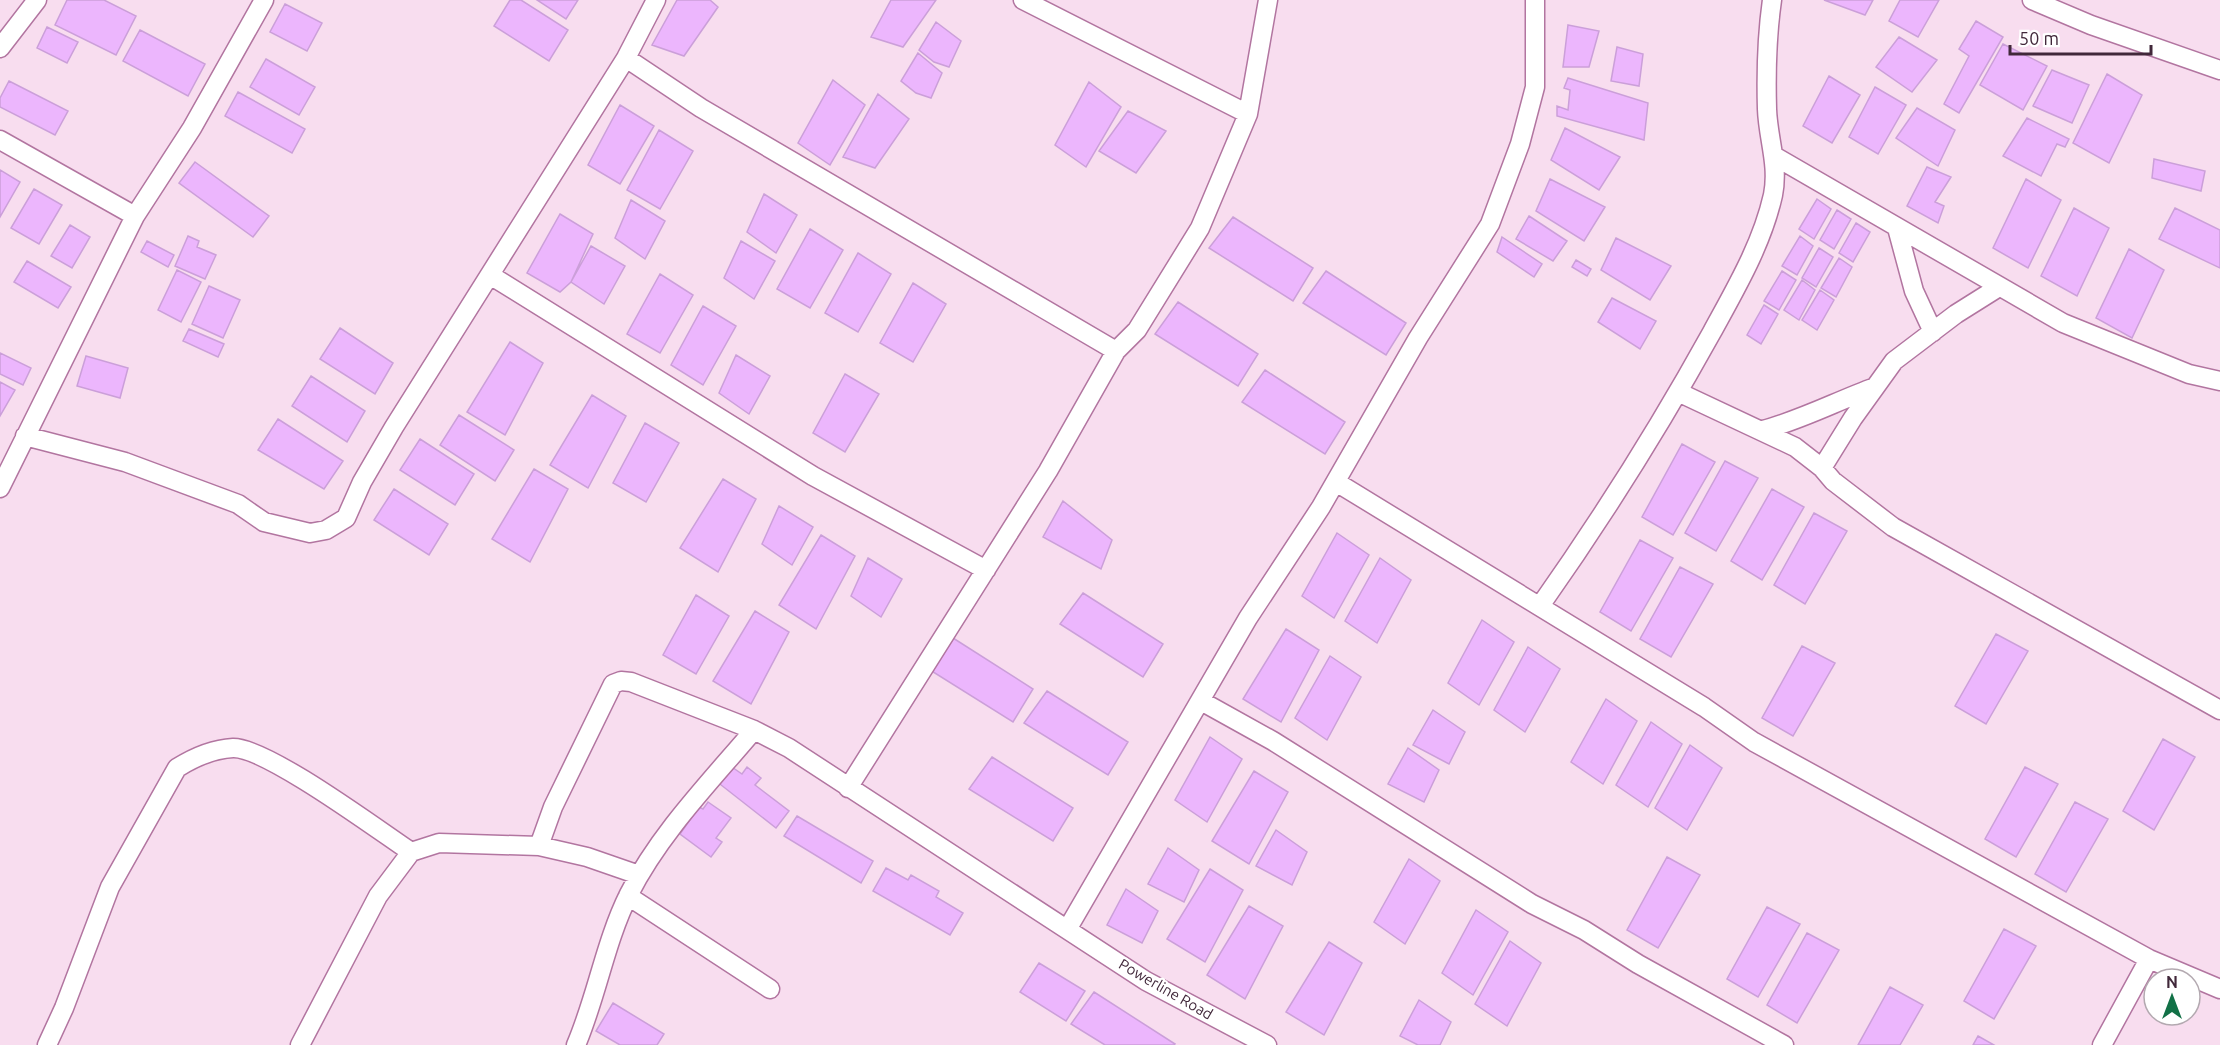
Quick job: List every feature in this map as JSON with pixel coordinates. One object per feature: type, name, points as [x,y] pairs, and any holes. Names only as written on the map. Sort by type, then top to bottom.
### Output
[{"type":"street","points":[[0,48],[37,0]]},
{"type":"street","points":[[0,488],[6,460],[25,436],[61,369],[135,216],[192,128],[264,0]]},
{"type":"street","points":[[25,436],[124,462],[238,504],[264,522],[310,533],[326,530],[346,518],[362,482],[394,427],[626,58],[656,0]]},
{"type":"street","points":[[1023,0],[1248,114]]},
{"type":"street","points":[[848,788],[1048,471],[1116,351],[1137,330],[1200,228],[1248,114],[1268,0]]},
{"type":"street","points":[[1068,928],[1248,618],[1336,482],[1418,338],[1490,224],[1520,144],[1535,87],[1535,0]]},
{"type":"street","points":[[1540,606],[1588,537],[1678,392],[1744,273],[1763,232],[1773,193],[1776,157],[1767,111],[1772,0]]},
{"type":"street","points":[[2032,0],[2091,25],[2220,70]]},
{"type":"street","points":[[626,58],[701,108],[1116,351]]},
{"type":"street","points":[[0,140],[135,216]]},
{"type":"street","points":[[1776,157],[2063,323],[2189,374],[2220,381]]},
{"type":"street","points":[[1898,228],[1914,291],[1933,332]]},
{"type":"street","points":[[490,275],[813,476],[986,570]]},
{"type":"street","points":[[1822,468],[1894,361],[1956,314],[1999,287]]},
{"type":"street","points":[[1763,430],[1791,422],[1875,387]]},
{"type":"street","points":[[1678,392],[1795,447],[1822,468],[1833,481],[1893,527],[2220,710]]},
{"type":"street","points":[[1336,482],[1704,707],[1755,742],[2149,959],[2220,989]]},
{"type":"street","name":"Powerline Road","points":[[539,846],[553,807],[613,684],[631,681],[754,730],[789,748],[1146,981],[1244,1040],[1267,1045]]},
{"type":"street","points":[[1201,700],[1283,747],[1532,904],[1584,930],[1638,964],[1784,1045]]},
{"type":"street","points":[[576,1045],[628,896],[639,875],[676,823],[754,730]]},
{"type":"street","points":[[47,1045],[64,1008],[110,887],[177,768],[195,757],[234,748],[267,758],[411,852]]},
{"type":"street","points":[[300,1045],[378,896],[411,852],[439,843],[539,846],[587,857],[639,875]]},
{"type":"street","points":[[628,896],[770,989]]},
{"type":"street","points":[[2102,1045],[2149,959]]},
{"type":"building","points":[[67,0],[104,0],[136,16],[116,55],[55,25]]},
{"type":"building","points":[[510,0],[521,0],[568,30],[549,61],[494,26]]},
{"type":"building","points":[[537,0],[578,0],[566,19]]},
{"type":"building","points":[[677,0],[710,0],[718,7],[684,56],[652,45]]},
{"type":"building","points":[[891,0],[936,0],[903,47],[871,37]]},
{"type":"building","points":[[1824,0],[1873,0],[1865,15]]},
{"type":"building","points":[[1900,0],[1939,0],[1918,37],[1889,21]]},
{"type":"building","points":[[285,4],[322,23],[307,51],[270,32]]},
{"type":"building","points":[[1976,21],[2003,37],[1959,113],[1944,104],[1969,56],[1959,49]]},
{"type":"building","points":[[936,22],[961,41],[949,67],[934,62],[919,50]]},
{"type":"building","points":[[1568,25],[1599,31],[1589,67],[1563,67]]},
{"type":"building","points":[[47,27],[78,42],[67,63],[37,48]]},
{"type":"building","points":[[140,30],[205,64],[188,96],[123,61]]},
{"type":"building","points":[[1899,37],[1937,60],[1912,92],[1876,67]]},
{"type":"building","points":[[2003,44],[2047,66],[2023,110],[1980,85]]},
{"type":"building","points":[[1617,47],[1643,54],[1639,86],[1611,81]]},
{"type":"building","points":[[918,53],[942,73],[931,98],[916,93],[901,81]]},
{"type":"building","points":[[266,59],[315,87],[299,115],[250,87]]},
{"type":"building","points":[[2052,70],[2089,85],[2072,123],[2033,106]]},
{"type":"building","points":[[2107,74],[2142,95],[2109,163],[2073,143]]},
{"type":"building","points":[[1829,76],[1860,95],[1832,143],[1803,126]]},
{"type":"building","points":[[1568,78],[1648,103],[1644,140],[1557,116],[1557,106],[1568,110],[1570,90],[1564,88]]},
{"type":"building","points":[[833,80],[865,105],[830,165],[798,143]]},
{"type":"building","points":[[9,81],[68,111],[55,135],[0,107],[0,98]]},
{"type":"building","points":[[1089,82],[1121,107],[1086,167],[1055,145]]},
{"type":"building","points":[[1875,87],[1906,105],[1878,154],[1849,137]]},
{"type":"building","points":[[238,92],[305,129],[292,153],[225,116]]},
{"type":"building","points":[[878,94],[909,119],[875,168],[843,157]]},
{"type":"building","points":[[620,105],[654,126],[620,184],[588,165]]},
{"type":"building","points":[[1917,108],[1955,130],[1938,166],[1896,138]]},
{"type":"building","points":[[1128,111],[1166,131],[1136,173],[1099,151]]},
{"type":"building","points":[[2027,118],[2069,139],[2065,147],[2057,144],[2041,176],[2003,156]]},
{"type":"building","points":[[1565,128],[1620,157],[1599,190],[1551,160]]},
{"type":"building","points":[[659,130],[693,151],[660,209],[627,190]]},
{"type":"building","points":[[2154,159],[2205,171],[2201,191],[2152,178]]},
{"type":"building","points":[[195,162],[269,216],[253,237],[179,183]]},
{"type":"building","points":[[1927,167],[1951,177],[1935,202],[1944,206],[1938,223],[1907,206]]},
{"type":"building","points":[[0,170],[20,182],[0,217]]},
{"type":"building","points":[[1550,179],[1605,207],[1584,241],[1536,211]]},
{"type":"building","points":[[2026,179],[2061,200],[2028,268],[1993,248]]},
{"type":"building","points":[[34,189],[62,205],[39,244],[11,228]]},
{"type":"building","points":[[764,194],[797,215],[776,253],[747,232]]},
{"type":"building","points":[[1817,199],[1831,209],[1814,239],[1799,229]]},
{"type":"building","points":[[631,200],[665,221],[645,259],[615,238]]},
{"type":"building","points":[[2074,208],[2109,228],[2077,296],[2041,276]]},
{"type":"building","points":[[2175,208],[2220,230],[2220,268],[2159,239]]},
{"type":"building","points":[[1837,210],[1851,219],[1834,249],[1820,240]]},
{"type":"building","points":[[560,214],[593,234],[571,282],[560,292],[527,273]]},
{"type":"building","points":[[1529,216],[1567,241],[1553,261],[1516,239]]},
{"type":"building","points":[[1233,217],[1313,268],[1293,301],[1209,248]]},
{"type":"building","points":[[1856,223],[1870,232],[1853,262],[1839,253]]},
{"type":"building","points":[[70,225],[90,237],[72,268],[51,256]]},
{"type":"building","points":[[810,229],[843,250],[810,308],[777,289]]},
{"type":"building","points":[[188,236],[199,241],[197,247],[216,255],[205,279],[175,266]]},
{"type":"building","points":[[1800,236],[1813,246],[1797,275],[1782,266]]},
{"type":"building","points":[[1502,237],[1542,264],[1534,277],[1497,252]]},
{"type":"building","points":[[1616,238],[1671,266],[1650,300],[1601,270]]},
{"type":"building","points":[[147,241],[174,255],[168,267],[141,252]]},
{"type":"building","points":[[741,241],[775,261],[754,299],[724,278]]},
{"type":"building","points":[[591,246],[625,266],[604,304],[571,282]]},
{"type":"building","points":[[1819,248],[1833,257],[1816,287],[1802,278]]},
{"type":"building","points":[[2129,249],[2164,270],[2132,338],[2096,318]]},
{"type":"building","points":[[858,253],[891,274],[858,332],[825,313]]},
{"type":"building","points":[[1839,258],[1852,267],[1836,297],[1821,288]]},
{"type":"building","points":[[1576,260],[1591,269],[1587,276],[1572,267]]},
{"type":"building","points":[[27,261],[71,287],[58,308],[14,282]]},
{"type":"building","points":[[177,270],[201,282],[181,322],[158,310]]},
{"type":"building","points":[[1326,271],[1406,323],[1386,355],[1303,303]]},
{"type":"building","points":[[1782,271],[1796,280],[1779,310],[1764,301]]},
{"type":"building","points":[[660,274],[693,295],[660,353],[627,334]]},
{"type":"building","points":[[1802,280],[1815,290],[1799,320],[1784,310]]},
{"type":"building","points":[[913,283],[946,304],[913,362],[880,343]]},
{"type":"building","points":[[209,286],[240,300],[223,338],[192,324]]},
{"type":"building","points":[[1820,290],[1834,300],[1817,330],[1802,320]]},
{"type":"building","points":[[1612,298],[1656,321],[1640,349],[1598,322]]},
{"type":"building","points":[[1178,302],[1258,354],[1238,386],[1155,334]]},
{"type":"building","points":[[1764,305],[1778,314],[1761,344],[1747,335]]},
{"type":"building","points":[[703,306],[736,326],[703,385],[671,365]]},
{"type":"building","points":[[340,328],[393,363],[375,394],[320,359]]},
{"type":"building","points":[[189,329],[224,344],[218,357],[183,341]]},
{"type":"building","points":[[510,342],[543,363],[505,435],[467,412]]},
{"type":"building","points":[[0,353],[31,368],[23,385],[0,374]]},
{"type":"building","points":[[736,355],[770,376],[749,414],[719,393]]},
{"type":"building","points":[[86,356],[128,368],[120,398],[77,386]]},
{"type":"building","points":[[1265,370],[1345,422],[1325,454],[1242,402]]},
{"type":"building","points":[[845,374],[879,394],[845,452],[813,433]]},
{"type":"building","points":[[311,376],[365,411],[347,442],[292,406]]},
{"type":"building","points":[[0,382],[15,390],[0,416]]},
{"type":"building","points":[[592,395],[626,416],[588,488],[550,465]]},
{"type":"building","points":[[459,415],[514,450],[495,481],[440,445]]},
{"type":"building","points":[[278,419],[343,461],[324,489],[258,450]]},
{"type":"building","points":[[645,423],[679,443],[646,502],[613,483]]},
{"type":"building","points":[[420,439],[474,474],[455,505],[400,470]]},
{"type":"building","points":[[1682,444],[1715,462],[1673,535],[1642,517]]},
{"type":"building","points":[[1725,461],[1758,478],[1716,551],[1685,533]]},
{"type":"building","points":[[534,469],[568,489],[530,562],[492,539]]},
{"type":"building","points":[[723,479],[756,499],[718,572],[680,548]]},
{"type":"building","points":[[394,489],[448,524],[429,555],[374,520]]},
{"type":"building","points":[[1772,489],[1804,507],[1762,580],[1731,561]]},
{"type":"building","points":[[1063,501],[1112,540],[1101,569],[1043,537]]},
{"type":"building","points":[[779,506],[813,527],[792,565],[762,544]]},
{"type":"building","points":[[1814,513],[1847,531],[1805,604],[1774,585]]},
{"type":"building","points":[[1337,533],[1369,555],[1334,618],[1302,596]]},
{"type":"building","points":[[821,535],[855,556],[816,629],[779,605]]},
{"type":"building","points":[[1640,540],[1673,558],[1631,631],[1600,612]]},
{"type":"building","points":[[868,558],[902,579],[881,617],[851,596]]},
{"type":"building","points":[[1380,558],[1411,580],[1377,643],[1345,621]]},
{"type":"building","points":[[1680,567],[1713,584],[1671,657],[1640,639]]},
{"type":"building","points":[[1083,593],[1163,644],[1143,677],[1060,624]]},
{"type":"building","points":[[696,595],[729,616],[696,674],[663,655]]},
{"type":"building","points":[[755,611],[789,632],[751,704],[713,681]]},
{"type":"building","points":[[1482,620],[1514,642],[1479,705],[1448,683]]},
{"type":"building","points":[[1286,629],[1319,650],[1281,722],[1243,699]]},
{"type":"building","points":[[1996,634],[2028,651],[1986,724],[1955,706]]},
{"type":"building","points":[[953,638],[1033,689],[1013,722],[930,670]]},
{"type":"building","points":[[1802,646],[1835,663],[1793,736],[1762,718]]},
{"type":"building","points":[[1528,647],[1560,669],[1525,732],[1494,710]]},
{"type":"building","points":[[1330,656],[1361,677],[1327,740],[1295,718]]},
{"type":"building","points":[[1047,691],[1128,742],[1108,775],[1024,723]]},
{"type":"building","points":[[1606,699],[1637,721],[1603,784],[1571,762]]},
{"type":"building","points":[[1433,710],[1465,732],[1449,764],[1413,745]]},
{"type":"building","points":[[1651,722],[1682,744],[1648,807],[1616,785]]},
{"type":"building","points":[[1210,737],[1242,759],[1207,822],[1175,800]]},
{"type":"building","points":[[2163,739],[2195,757],[2154,830],[2123,811]]},
{"type":"building","points":[[1690,745],[1722,768],[1687,830],[1655,808]]},
{"type":"building","points":[[1408,748],[1439,770],[1424,802],[1388,784]]},
{"type":"building","points":[[992,757],[1073,808],[1053,841],[969,789]]},
{"type":"building","points":[[729,765],[742,774],[747,767],[761,778],[755,785],[789,811],[776,828],[716,781]]},
{"type":"building","points":[[2025,767],[2058,784],[2016,857],[1985,839]]},
{"type":"building","points":[[1254,771],[1288,792],[1249,864],[1212,841]]},
{"type":"building","points":[[708,802],[731,818],[716,838],[722,842],[711,857],[680,834],[699,807],[703,809]]},
{"type":"building","points":[[2075,802],[2108,819],[2066,892],[2035,874]]},
{"type":"building","points":[[797,816],[873,861],[861,883],[784,836]]},
{"type":"building","points":[[1276,830],[1307,852],[1292,885],[1256,866]]},
{"type":"building","points":[[1168,848],[1199,870],[1184,902],[1148,884]]},
{"type":"building","points":[[1667,857],[1700,875],[1658,948],[1627,930]]},
{"type":"building","points":[[1409,859],[1440,881],[1405,944],[1374,922]]},
{"type":"building","points":[[886,868],[908,880],[911,875],[939,891],[936,897],[963,913],[950,935],[873,891]]},
{"type":"building","points":[[1210,869],[1243,890],[1205,962],[1167,939]]},
{"type":"building","points":[[1126,889],[1158,911],[1142,943],[1107,925]]},
{"type":"building","points":[[1249,906],[1283,926],[1245,999],[1207,975]]},
{"type":"building","points":[[1767,907],[1800,924],[1758,997],[1727,979]]},
{"type":"building","points":[[1476,910],[1508,932],[1473,995],[1442,973]]},
{"type":"building","points":[[2004,929],[2036,946],[1994,1019],[1964,1001]]},
{"type":"building","points":[[1807,933],[1839,950],[1797,1023],[1767,1005]]},
{"type":"building","points":[[1510,941],[1541,963],[1507,1026],[1475,1004]]},
{"type":"building","points":[[1329,942],[1362,963],[1324,1035],[1286,1012]]},
{"type":"building","points":[[1039,963],[1085,991],[1066,1021],[1020,992]]},
{"type":"building","points":[[1890,987],[1923,1005],[1900,1045],[1858,1045]]},
{"type":"building","points":[[1094,992],[1175,1044],[1105,1045],[1071,1024]]},
{"type":"building","points":[[1419,1000],[1451,1022],[1440,1045],[1418,1045],[1400,1036]]},
{"type":"building","points":[[613,1003],[664,1034],[657,1045],[620,1045],[596,1031]]},
{"type":"building","points":[[1978,1036],[1994,1045],[1973,1045]]}]
